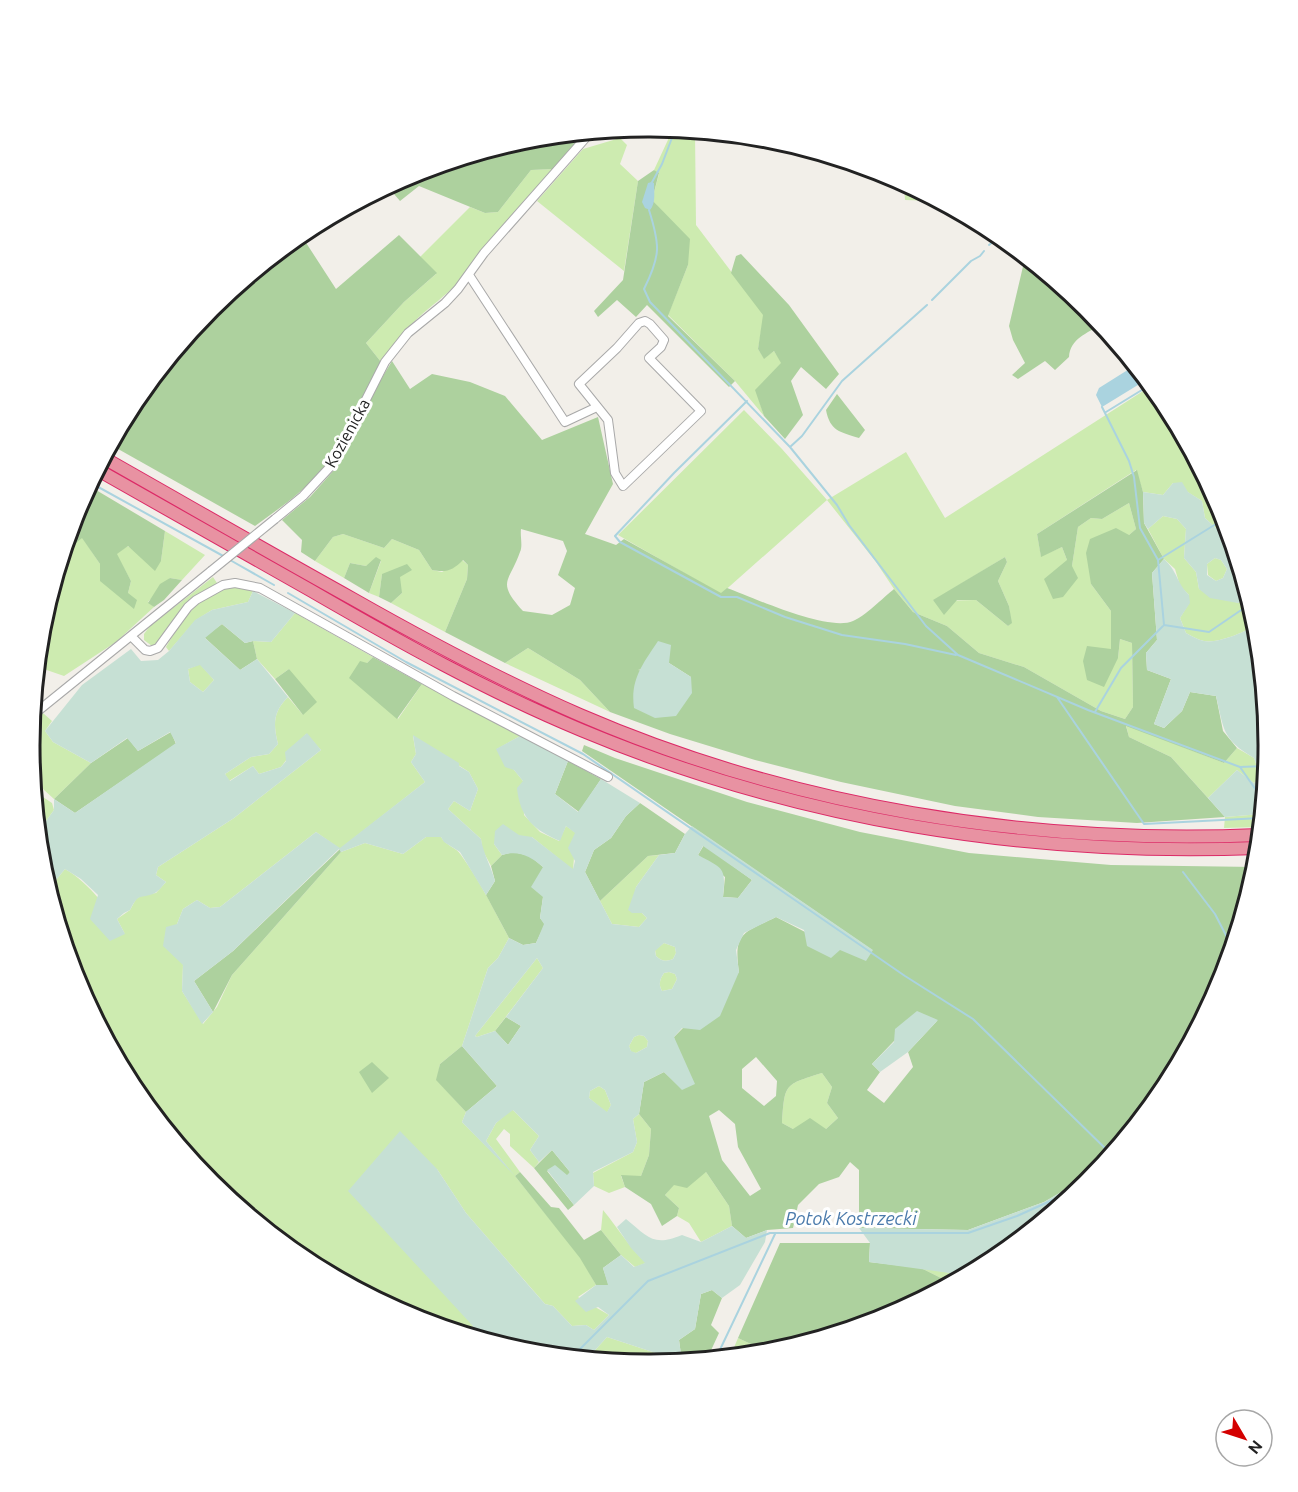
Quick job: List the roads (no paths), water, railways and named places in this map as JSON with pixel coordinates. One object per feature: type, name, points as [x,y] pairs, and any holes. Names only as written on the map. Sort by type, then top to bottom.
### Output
[{"type":"highway","points":[[111,462],[363,605],[494,675],[589,719],[706,762],[835,797],[988,825],[1113,835],[1185,837],[1250,835]]},
{"type":"highway","points":[[105,474],[336,605],[467,676],[579,729],[698,774],[780,798],[844,813],[983,838],[1046,845],[1149,850],[1249,848]]},
{"type":"street","name":"Kozienicka","points":[[42,708],[303,496],[330,467],[385,362],[402,340],[445,303],[484,253],[582,142]]},
{"type":"street","points":[[469,275],[565,422],[597,407]]},
{"type":"street","points":[[645,321],[664,340],[661,347],[650,358],[701,411],[623,486],[615,473],[608,420],[597,407],[579,384],[617,348],[639,323],[645,321]]},
{"type":"street","points":[[131,636],[145,650],[154,650],[162,645],[183,613],[196,600],[229,583],[250,585],[260,588],[453,696],[608,777]]},
{"type":"water","points":[[648,183],[654,183],[654,197],[650,210],[645,208],[642,202]]},
{"type":"water","points":[[1127,370],[1138,385],[1102,407],[1096,395],[1099,388]]},
{"type":"waterway","points":[[651,184],[672,138]]},
{"type":"waterway","points":[[649,210],[657,241],[654,267],[644,289],[650,302],[790,447],[837,505],[849,525],[926,626],[958,655],[1088,710],[1240,767],[1257,766]]},
{"type":"waterway","points":[[932,300],[984,251]]},
{"type":"waterway","points":[[790,447],[802,436],[842,381],[927,305]]},
{"type":"waterway","points":[[1106,412],[1142,390]]},
{"type":"waterway","points":[[747,401],[674,473],[615,536],[620,542],[721,597],[737,597],[785,617],[842,635],[905,644],[956,655]]},
{"type":"waterway","points":[[1102,407],[1129,461],[1134,477],[1140,528],[1158,560],[1164,625]]},
{"type":"waterway","points":[[98,487],[225,557]]},
{"type":"waterway","points":[[1158,560],[1215,524]]},
{"type":"waterway","points":[[230,560],[274,585]]},
{"type":"waterway","points":[[288,593],[406,662],[583,754],[905,976],[973,1019],[1105,1148]]},
{"type":"waterway","points":[[1164,625],[1209,632],[1242,610]]},
{"type":"waterway","points":[[1095,712],[1121,668],[1163,626]]},
{"type":"waterway","points":[[1057,697],[1144,824],[1253,818]]},
{"type":"waterway","points":[[1240,767],[1256,789]]},
{"type":"waterway","points":[[1183,872],[1215,914],[1227,937]]},
{"type":"waterway","name":"Potok Kostrzecki","points":[[579,1350],[648,1281],[770,1233],[968,1233],[1017,1216],[1054,1199]]},
{"type":"waterway","points":[[720,1350],[775,1234]]}]
